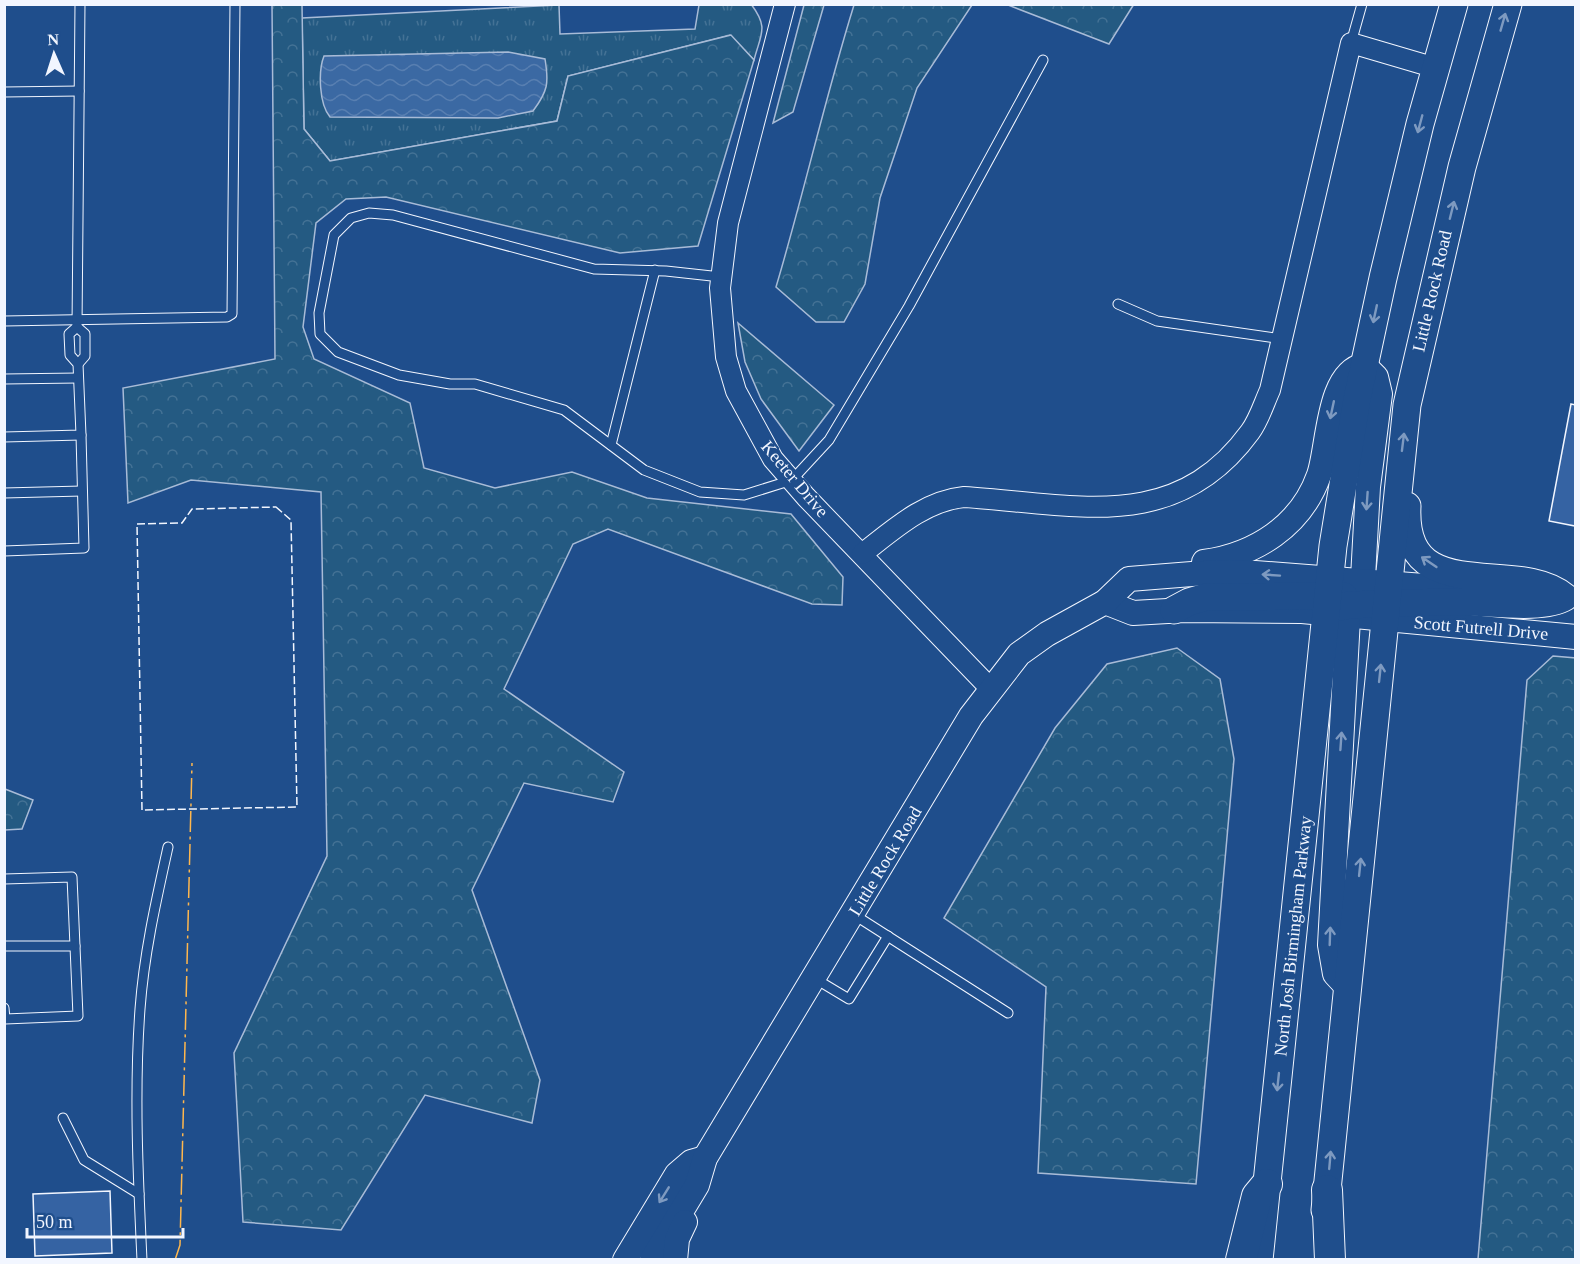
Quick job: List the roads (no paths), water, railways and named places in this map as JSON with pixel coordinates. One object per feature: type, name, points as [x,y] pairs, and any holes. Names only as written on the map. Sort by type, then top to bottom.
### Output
[{"type":"main road","points":[[1319,1260],[1347,988],[1364,365],[1399,208],[1454,4]]},
{"type":"main road","name":"Little Rock Road","points":[[1357,599],[1399,477],[1407,405],[1422,333],[1462,167],[1508,4]]},
{"type":"main road","points":[[1399,477],[1404,483],[1407,495],[1408,536],[1425,561],[1459,574],[1549,588],[1570,598]]},
{"type":"main road","points":[[1174,610],[1188,602],[1206,597],[1533,603],[1554,602],[1570,598]]},
{"type":"main road","name":"North Josh Birmingham Parkway","points":[[1259,1260],[1268,1184],[1357,599]]},
{"type":"main road","points":[[1241,1260],[1257,1196],[1268,1184]]},
{"type":"main road","points":[[1327,1190],[1330,1260]]},
{"type":"street","name":"Keeter Drive","points":[[785,4],[728,223],[721,277],[721,323],[726,357],[736,392],[754,429],[773,459],[990,688]]},
{"type":"street","points":[[862,554],[919,512],[948,498],[964,496],[1132,506],[1161,500],[1206,478],[1252,430],[1270,390],[1351,43],[1436,68]]},
{"type":"street","points":[[1157,577],[1182,565],[1240,554],[1268,540],[1292,520],[1305,503],[1319,475],[1339,389],[1349,373],[1364,365]]},
{"type":"street","name":"Little Rock Road","points":[[652,1260],[695,1187],[705,1158],[990,688],[1009,665],[1031,645],[1105,602],[1129,579],[1217,572],[1357,599]]},
{"type":"street","points":[[1347,988],[1335,974],[1330,945],[1357,599]]},
{"type":"street","name":"Scott Futrell Drive","points":[[1357,599],[1575,637]]},
{"type":"street","points":[[1105,602],[1133,613],[1174,610]]},
{"type":"street","points":[[625,1260],[677,1174],[691,1162],[705,1158]]},
{"type":"street","points":[[675,1260],[677,1239],[695,1202],[695,1187]]},
{"type":"lane","points":[[4,551],[84,548],[78,364],[70,355],[69,334],[77,323],[80,4]]},
{"type":"lane","points":[[4,321],[77,323],[227,317],[232,314],[235,4]]},
{"type":"lane","points":[[1351,43],[1362,4]]},
{"type":"lane","points":[[721,277],[655,270],[594,269],[393,215],[369,213],[351,218],[334,235],[319,313],[320,334],[338,352],[399,375],[450,384],[475,384],[564,410],[644,470],[700,492],[744,495],[792,480],[829,440],[841,420],[909,306],[1043,60]]},
{"type":"lane","points":[[4,92],[79,91]]},
{"type":"lane","points":[[611,445],[655,270]]},
{"type":"lane","points":[[1118,304],[1157,321],[1282,339]]},
{"type":"lane","points":[[77,323],[85,334],[85,357],[78,364]]},
{"type":"lane","points":[[4,380],[78,378]]},
{"type":"lane","points":[[4,437],[81,435]]},
{"type":"lane","points":[[4,493],[82,491]]},
{"type":"lane","points":[[142,1260],[139,1194],[140,1008],[150,929],[168,847]]},
{"type":"lane","points":[[4,879],[72,877],[78,1016],[5,1019],[4,1008]]},
{"type":"lane","points":[[853,914],[1008,1013]]},
{"type":"lane","points":[[814,978],[849,999],[888,936]]},
{"type":"lane","points":[[4,946],[75,946]]},
{"type":"lane","points":[[63,1118],[84,1160],[139,1194]]},
{"type":"water","points":[[508,52],[545,59],[546,86],[542,98],[533,111],[498,118],[330,117],[326,111],[320,78],[324,56]]}]
